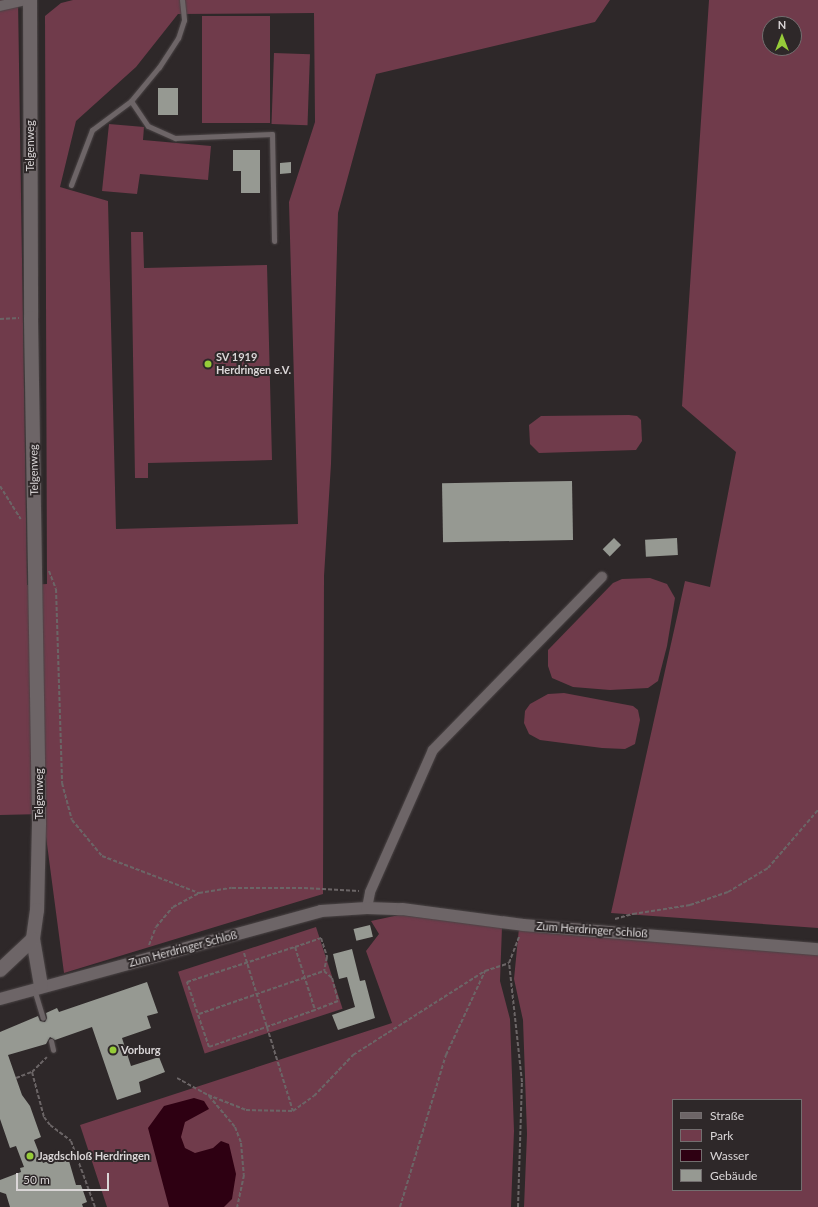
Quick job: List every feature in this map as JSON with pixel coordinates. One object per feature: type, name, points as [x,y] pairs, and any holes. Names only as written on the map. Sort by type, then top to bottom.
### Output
[{"type":"main road","name":"Telgenweg","points":[[30,0],[31,318],[39,871],[36,926],[32,939],[37,987]]},
{"type":"main road","points":[[0,970],[32,939]]},
{"type":"street","points":[[0,6],[26,0]]},
{"type":"street","points":[[367,908],[370,892],[433,750],[602,577]]},
{"type":"street","name":"Zum Herdringer Schloß","points":[[0,999],[37,987],[321,912],[367,908],[402,909],[523,925],[818,948]]},
{"type":"lane","points":[[71,185],[92,130],[131,101],[159,67],[178,38],[184,20],[182,0]]},
{"type":"lane","points":[[131,101],[148,126],[175,138],[272,134],[274,240]]},
{"type":"lane","points":[[37,987],[43,1018]]},
{"type":"lane","points":[[50,1041],[53,1050]]},
{"type":"path","points":[[0,319],[31,318]]},
{"type":"path","points":[[0,486],[35,538]]},
{"type":"path","points":[[48,567],[51,580],[56,588],[62,783],[72,820],[102,856],[199,893]]},
{"type":"path","points":[[612,920],[633,914],[703,901],[728,892],[768,868],[818,810]]},
{"type":"path","points":[[143,960],[156,927],[173,907],[199,893],[240,888],[304,888],[370,892]]},
{"type":"path","points":[[518,1207],[522,1082],[509,963],[523,925]]},
{"type":"path","points":[[322,938],[327,957],[324,971],[332,978],[338,1001],[209,1047],[187,982],[322,938]]},
{"type":"path","points":[[295,947],[315,1010]]},
{"type":"path","points":[[244,953],[266,1027],[294,1111]]},
{"type":"path","points":[[177,1078],[208,1095],[246,1110],[294,1111],[314,1096],[353,1055],[485,971],[509,963]]},
{"type":"path","points":[[199,1014],[324,971]]},
{"type":"path","points":[[400,1207],[446,1055],[485,971]]},
{"type":"path","points":[[16,1078],[32,1072],[53,1050]]},
{"type":"path","points":[[32,1072],[44,1117],[50,1125],[71,1141],[95,1207]]},
{"type":"path","points":[[208,1095],[235,1127],[241,1143],[244,1175],[237,1207]]},
{"type":"green space","points":[[0,0],[18,0],[27,585],[47,584],[45,16],[61,3],[73,0],[610,0],[595,22],[376,74],[338,213],[331,464],[324,576],[323,894],[64,973],[43,814],[0,815]],"holes":[[[314,13],[315,122],[289,202],[298,524],[116,529],[108,201],[60,187],[76,121],[136,67],[178,14]]]},
{"type":"green space","points":[[709,0],[818,0],[818,928],[611,913],[685,581],[710,587],[736,452],[682,406]]},
{"type":"green space","points":[[202,16],[270,16],[270,123],[202,123]]},
{"type":"green space","points":[[274,53],[310,54],[308,125],[272,124]]},
{"type":"green space","points":[[109,124],[144,127],[143,140],[211,146],[208,180],[140,174],[137,194],[102,191]]},
{"type":"green space","name":"SV 1919 Herdringen e.V.","points":[[131,232],[143,232],[144,268],[267,265],[272,460],[148,463],[148,478],[135,478]]},
{"type":"green space","points":[[541,416],[637,416],[641,420],[642,441],[636,450],[539,453],[530,444],[529,425]]},
{"type":"green space","points":[[650,578],[667,584],[675,598],[667,646],[658,681],[648,688],[610,690],[573,687],[552,678],[548,666],[548,650],[613,583],[622,579]]},
{"type":"green space","points":[[564,693],[633,706],[638,710],[640,720],[635,744],[625,749],[602,748],[540,740],[529,734],[524,723],[525,711],[530,704],[548,694]]},
{"type":"green space","points":[[399,915],[502,927],[500,981],[510,1019],[514,1131],[511,1207],[107,1207],[80,1125],[392,1023],[366,951],[379,934],[371,921]]},
{"type":"green space","points":[[316,927],[343,1009],[205,1054],[178,972]]},
{"type":"green space","points":[[519,928],[818,952],[818,1207],[524,1207],[527,1134],[523,1020],[514,979]]},
{"type":"water","points":[[194,1098],[204,1101],[209,1109],[185,1122],[181,1137],[185,1148],[195,1153],[213,1148],[221,1141],[229,1144],[236,1174],[232,1199],[224,1207],[169,1207],[148,1128],[164,1106]]},
{"type":"building","points":[[158,88],[178,88],[178,115],[158,115]]},
{"type":"building","points":[[233,150],[260,150],[260,193],[241,193],[241,171],[233,171]]},
{"type":"building","points":[[291,162],[291,173],[280,174],[280,163]]},
{"type":"building","points":[[572,481],[573,540],[443,542],[442,483]]},
{"type":"building","points":[[614,538],[621,545],[610,556],[603,549]]},
{"type":"building","points":[[677,538],[678,555],[646,557],[645,540]]},
{"type":"building","points":[[370,925],[373,937],[356,941],[354,929]]},
{"type":"building","points":[[352,949],[360,981],[365,980],[375,1018],[338,1030],[332,1015],[355,1007],[347,977],[339,979],[333,954]]},
{"type":"building","name":"Vorburg","points":[[147,982],[158,1013],[147,1016],[151,1028],[122,1038],[131,1066],[159,1057],[165,1072],[139,1082],[141,1092],[117,1100],[92,1027],[55,1040],[50,1037],[46,1044],[8,1055],[22,1095],[30,1106],[41,1137],[34,1140],[43,1163],[67,1154],[76,1185],[81,1185],[87,1202],[82,1204],[83,1207],[10,1207],[6,1194],[0,1192],[0,1180],[21,1172],[20,1168],[24,1167],[16,1146],[10,1148],[0,1119],[0,1032],[38,1016],[40,1021],[45,1022],[47,1018],[46,1013],[57,1008],[59,1012]]},
{"type":"place","name":"SV 1919 Herdringen e.V.","points":[[208,364]]},
{"type":"place","name":"Vorburg","points":[[113,1050]]},
{"type":"place","name":"Jagdschloß Herdringen","points":[[30,1156]]}]
